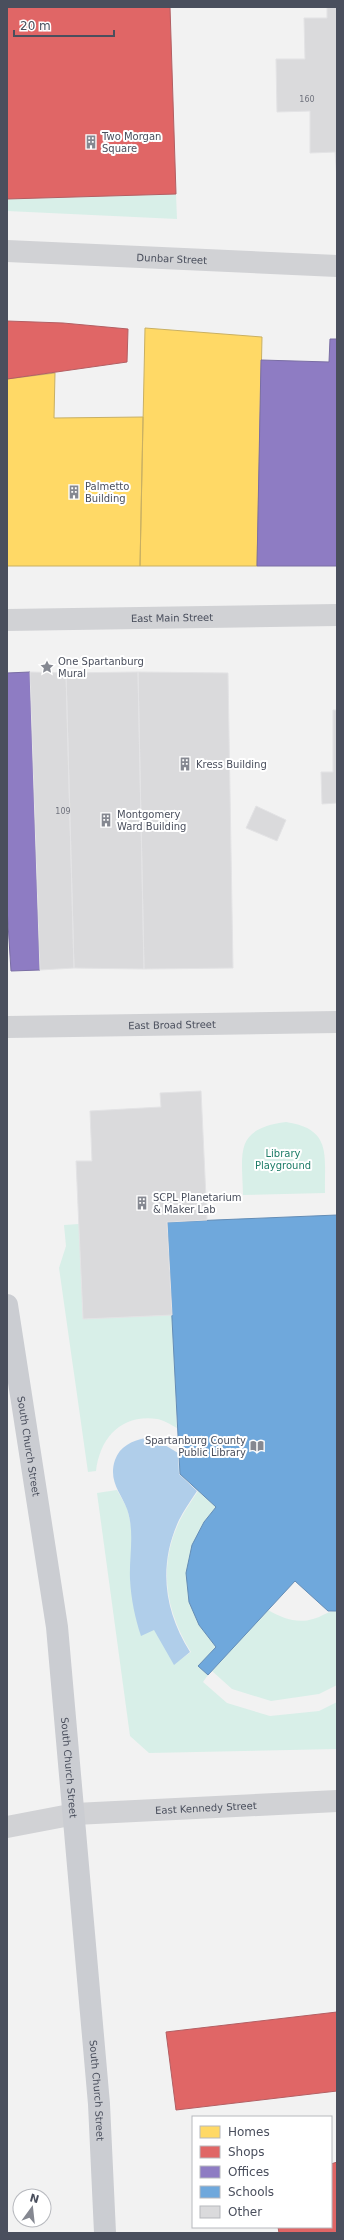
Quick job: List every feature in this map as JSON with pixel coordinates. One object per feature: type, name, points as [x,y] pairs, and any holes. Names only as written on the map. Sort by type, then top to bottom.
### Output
[{"type":"main road","name":"South Church Street","points":[[7,1305],[58,1627],[99,2104],[105,2233]]},
{"type":"street","name":"Dunbar Street","points":[[7,251],[337,266]]},
{"type":"street","name":"East Main Street","points":[[7,620],[337,616]]},
{"type":"street","name":"East Broad Street","points":[[7,1027],[337,1022]]},
{"type":"street","name":"East Kennedy Street","points":[[7,1827],[75,1814],[337,1801]]},
{"type":"green space","points":[[176,194],[177,219],[7,211],[7,199]]},
{"type":"green space","name":"Library Playground","points":[[286,1122],[312,1131],[319,1138],[323,1146],[325,1156],[325,1193],[243,1195],[242,1154],[249,1137],[257,1130],[269,1125]]},
{"type":"green space","points":[[79,1224],[83,1319],[172,1315],[177,1428],[165,1421],[157,1419],[144,1418],[133,1420],[114,1431],[102,1448],[96,1471],[88,1472],[59,1268],[66,1246],[64,1225]]},
{"type":"green space","points":[[117,1490],[127,1508],[155,1629],[174,1664],[191,1652],[175,1620],[170,1604],[167,1570],[169,1554],[173,1537],[180,1520],[198,1491],[216,1507],[204,1522],[192,1545],[189,1602],[199,1625],[216,1647],[198,1666],[208,1675],[203,1682],[227,1703],[270,1716],[319,1711],[337,1702],[337,1749],[149,1753],[130,1736],[97,1493]]},
{"type":"green space","points":[[268,1610],[284,1618],[301,1621],[313,1619],[330,1612],[337,1611],[337,1685],[319,1694],[271,1701],[232,1689],[212,1671]]},
{"type":"water","points":[[145,1438],[155,1439],[178,1453],[179,1474],[197,1491],[179,1520],[172,1537],[168,1554],[166,1571],[170,1604],[174,1620],[190,1652],[174,1665],[154,1630],[141,1636],[134,1608],[131,1586],[131,1526],[127,1509],[114,1481],[113,1474],[115,1460],[120,1451],[127,1445]]},
{"type":"building: Homes","points":[[145,328],[262,337],[257,566],[140,566]]},
{"type":"building: Homes","name":"Palmetto Building","points":[[55,373],[54,418],[143,417],[140,566],[7,566],[7,379]]},
{"type":"building: Shops","name":"Two Morgan Square","points":[[7,7],[170,7],[176,194],[7,199]]},
{"type":"building: Shops","points":[[7,321],[63,323],[128,329],[127,362],[7,379]]},
{"type":"building: Shops","points":[[337,2012],[337,2091],[176,2110],[166,2032]]},
{"type":"building: Shops","points":[[337,2162],[337,2233],[279,2233],[278,2228],[332,2228],[332,2164]]},
{"type":"building: Offices","points":[[330,339],[337,339],[337,566],[257,566],[261,360],[329,362]]},
{"type":"building: Offices","points":[[30,672],[40,970],[11,971],[7,908],[7,673]]},
{"type":"building: Schools","name":"Spartanburg County Public Library","points":[[337,1215],[337,1611],[328,1611],[295,1581],[208,1675],[198,1666],[216,1647],[199,1625],[189,1602],[186,1573],[192,1545],[204,1522],[216,1507],[180,1474],[167,1222]]},
{"type":"building: Other","points":[[327,7],[337,7],[337,179],[335,152],[310,153],[310,111],[277,112],[276,59],[305,59],[304,18],[327,18]]},
{"type":"building: Other","points":[[30,672],[66,673],[74,968],[40,970]]},
{"type":"building: Other","name":"Kress Building","points":[[138,672],[228,673],[233,968],[144,969]]},
{"type":"building: Other","name":"Montgomery Ward Building","points":[[138,672],[144,969],[74,968],[66,673]]},
{"type":"building: Other","points":[[333,710],[337,710],[337,803],[322,804],[321,772],[333,772]]},
{"type":"building: Other","points":[[256,806],[286,820],[277,841],[246,828]]},
{"type":"building: Other","name":"SCPL Planetarium & Maker Lab","points":[[201,1091],[207,1220],[167,1222],[172,1315],[83,1319],[76,1161],[92,1161],[90,1111],[161,1107],[160,1093]]},
{"type":"place","name":"Two Morgan Square","points":[[91,142]]},
{"type":"place","name":"Palmetto Building","points":[[74,492]]},
{"type":"place","name":"One Spartanburg Mural","points":[[47,667]]},
{"type":"place","name":"Kress Building","points":[[185,764]]},
{"type":"place","name":"Montgomery Ward Building","points":[[106,820]]},
{"type":"place","name":"SCPL Planetarium & Maker Lab","points":[[142,1203]]},
{"type":"place","name":"Spartanburg County Public Library","points":[[257,1446]]}]
